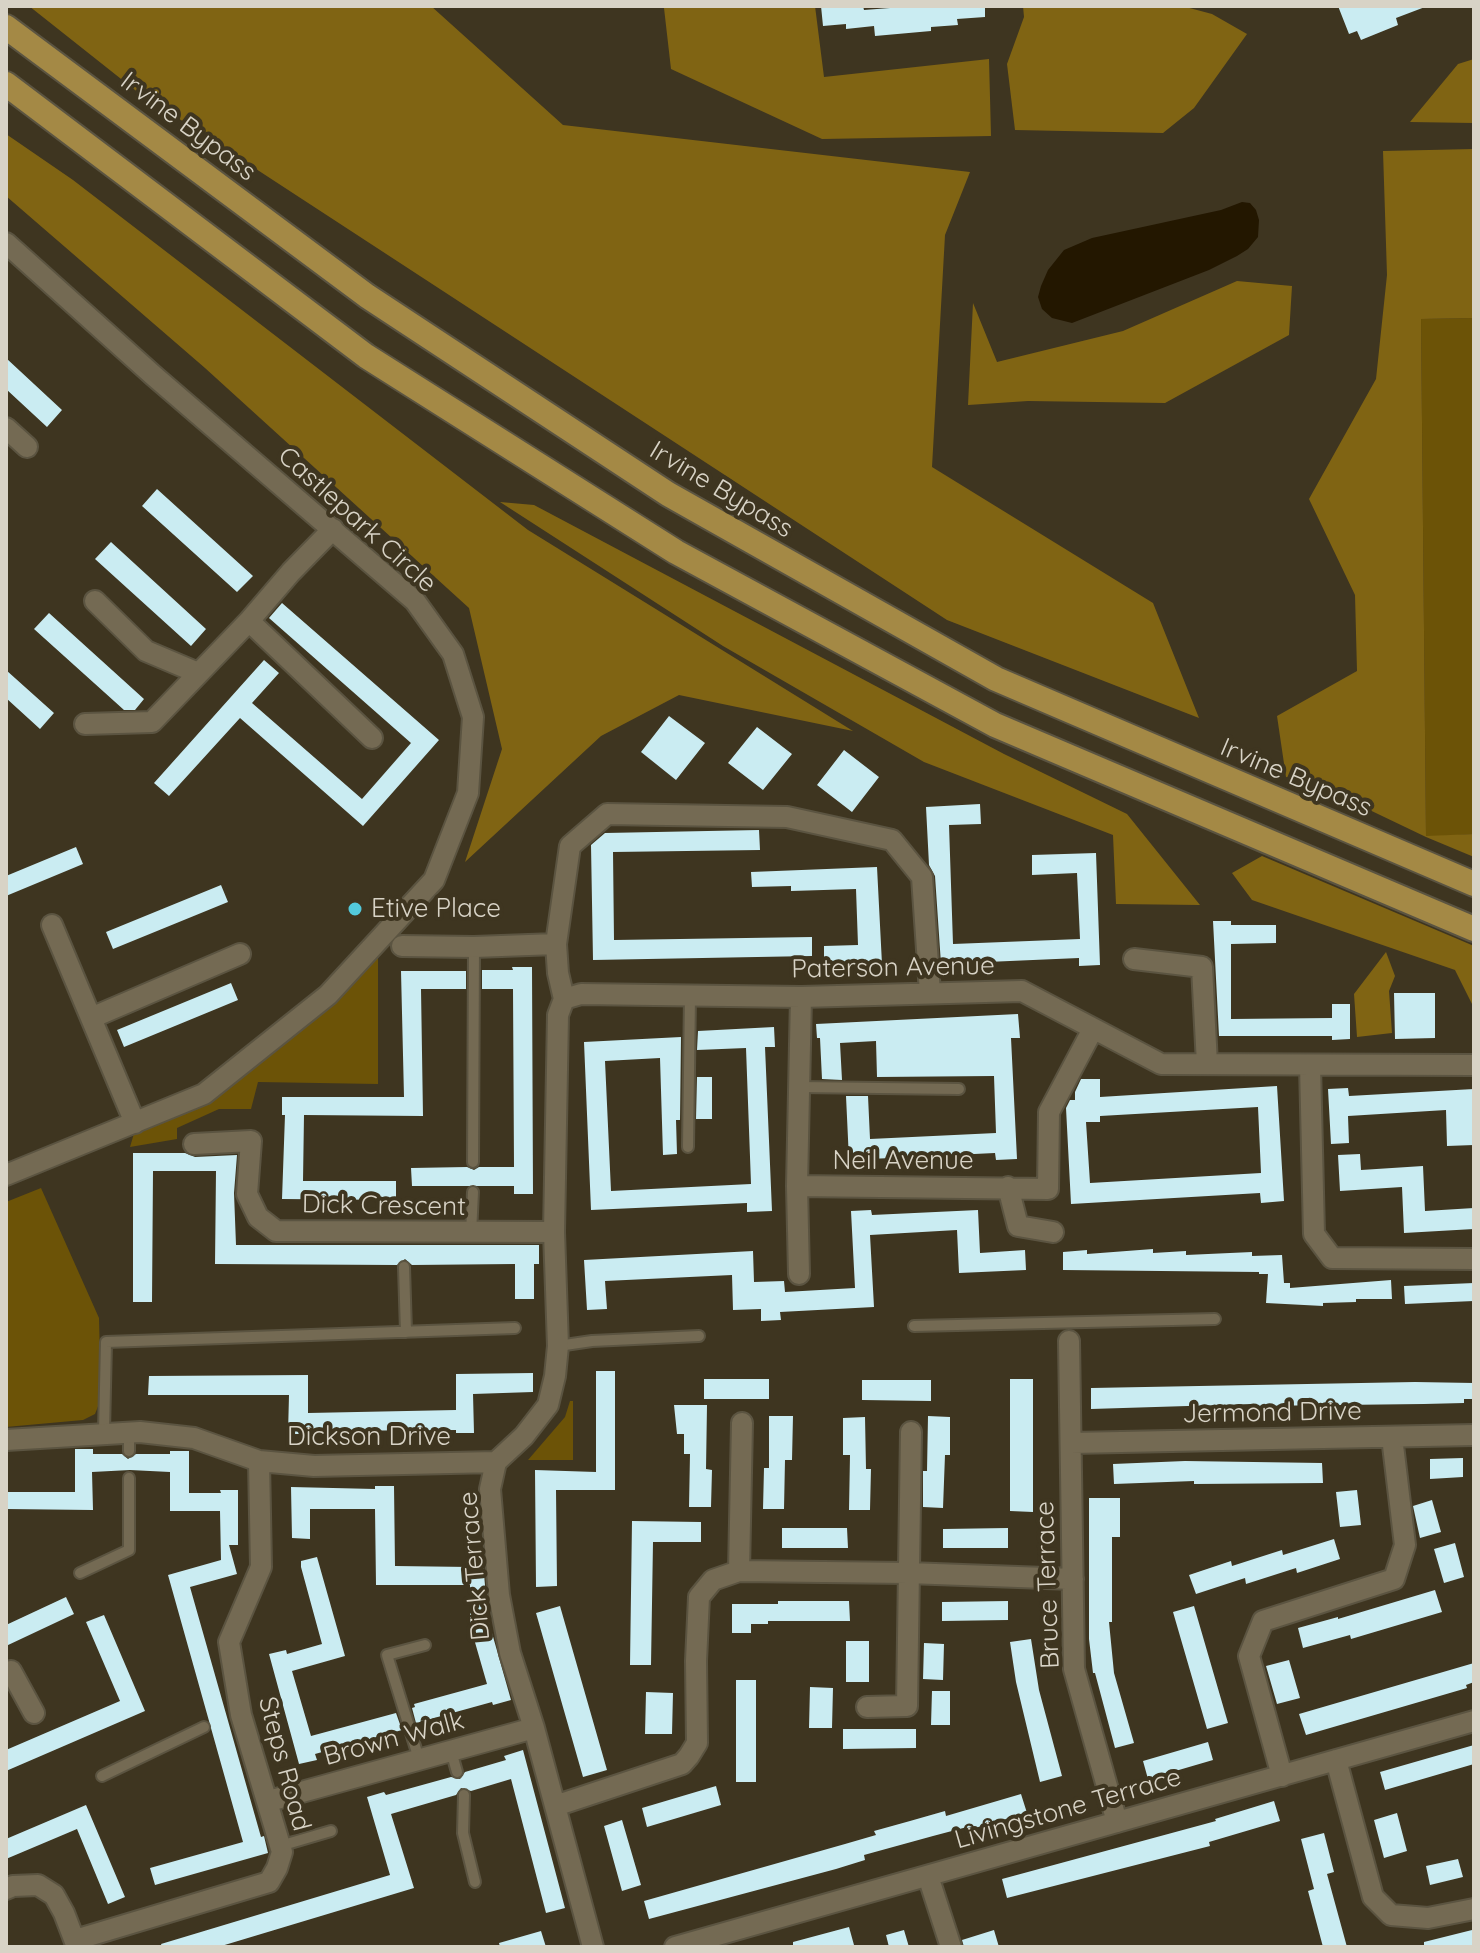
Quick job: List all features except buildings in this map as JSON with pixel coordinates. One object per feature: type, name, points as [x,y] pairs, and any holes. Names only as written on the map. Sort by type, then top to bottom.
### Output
[{"type":"highway","name":"Irvine Bypass","points":[[6,27],[367,296],[668,494],[996,679],[1474,884]]},
{"type":"highway","points":[[6,84],[366,356],[676,552],[995,725],[1474,929]]},
{"type":"street","name":"Castlepark Circle","points":[[6,243],[166,387],[415,601],[453,654],[473,717],[468,793],[434,880],[328,995],[204,1094],[6,1175]]},
{"type":"street","points":[[6,428],[27,447]]},
{"type":"street","points":[[85,724],[152,722],[333,529]]},
{"type":"street","points":[[95,601],[146,651],[198,673]]},
{"type":"street","points":[[249,621],[372,738]]},
{"type":"street","name":"Dick Terrace","points":[[593,1947],[534,1728],[510,1653],[499,1595],[490,1489],[496,1462],[524,1436],[548,1405],[555,1376],[558,1346],[554,1232],[558,1015],[564,999],[556,944],[570,846],[607,814],[787,817],[892,840],[922,877],[930,993]]},
{"type":"street","points":[[52,925],[135,1123]]},
{"type":"street","points":[[402,946],[556,944]]},
{"type":"street","points":[[91,1018],[240,954]]},
{"type":"street","points":[[1134,959],[1202,967],[1207,1064]]},
{"type":"street","name":"Paterson Avenue","points":[[564,999],[581,994],[801,997],[1022,991],[1161,1064],[1474,1065]]},
{"type":"street","name":"Neil Avenue","points":[[799,1274],[797,1186],[801,997]]},
{"type":"street","name":"Neil Avenue","points":[[797,1186],[1048,1189],[1049,1112],[1093,1029]]},
{"type":"street","points":[[1310,1065],[1314,1234],[1332,1258],[1474,1259]]},
{"type":"street","name":"Dick Crescent","points":[[194,1144],[251,1141],[247,1194],[258,1217],[276,1231],[404,1238],[554,1232]]},
{"type":"street","name":"Neil Avenue","points":[[1008,1187],[1018,1226],[1053,1232]]},
{"type":"street","name":"Bruce Terrace","points":[[1069,1332],[1074,1669],[1117,1822]]},
{"type":"street","points":[[739,1571],[742,1423]]},
{"type":"street","name":"Dickson Drive","points":[[6,1440],[104,1432],[129,1442],[194,1438],[259,1461],[314,1466],[496,1462]]},
{"type":"street","points":[[867,1707],[907,1706],[911,1432]]},
{"type":"street","name":"Jermond Drive","points":[[1071,1443],[1474,1435]]},
{"type":"street","points":[[1282,1776],[1249,1656],[1263,1621],[1394,1579],[1405,1545],[1392,1437]]},
{"type":"street","name":"Steps Road","points":[[76,1944],[269,1882],[277,1868],[282,1852],[269,1801],[236,1716],[229,1642],[261,1567],[259,1461]]},
{"type":"street","points":[[555,1806],[682,1764],[689,1756],[697,1743],[699,1597],[713,1580],[739,1571],[1073,1579]]},
{"type":"street","points":[[6,1673],[11,1671],[34,1713]]},
{"type":"street","name":"Livingstone Terrace","points":[[675,1947],[710,1942],[928,1876],[1474,1721]]},
{"type":"street","name":"Brown Walk","points":[[269,1801],[534,1728]]},
{"type":"street","points":[[1336,1760],[1373,1897],[1391,1915],[1428,1918],[1474,1909]]},
{"type":"street","points":[[928,1876],[951,1947]]},
{"type":"street","points":[[6,1889],[38,1885],[54,1895],[76,1944]]},
{"type":"lane","points":[[473,1162],[474,947]]},
{"type":"lane","points":[[688,1147],[690,995]]},
{"type":"lane","points":[[799,1087],[959,1089]]},
{"type":"lane","points":[[471,1233],[473,1192]]},
{"type":"lane","points":[[404,1267],[406,1332]]},
{"type":"lane","points":[[914,1326],[1069,1332],[1215,1319]]},
{"type":"lane","points":[[104,1432],[106,1342],[515,1328]]},
{"type":"lane","points":[[558,1346],[592,1341],[699,1336]]},
{"type":"lane","points":[[80,1573],[129,1550],[129,1478]]},
{"type":"lane","points":[[419,1759],[387,1655],[425,1645]]},
{"type":"lane","points":[[102,1776],[204,1727]]},
{"type":"lane","points":[[451,1751],[457,1772]]},
{"type":"lane","points":[[464,1795],[463,1833],[475,1882]]},
{"type":"lane","points":[[280,1846],[331,1831]]},
{"type":"shaded area","points":[[29,6],[431,6],[563,125],[970,172],[945,235],[932,467],[1153,603],[1199,718],[947,620],[135,90]]},
{"type":"shaded area","points":[[815,6],[824,77],[989,59],[991,136],[822,139],[671,69],[664,8]]},
{"type":"shaded area","points":[[1023,6],[1182,6],[1212,14],[1247,34],[1194,108],[1163,133],[1015,130],[1007,64],[1024,17]]},
{"type":"shaded area","points":[[1474,59],[1474,123],[1410,122],[1458,64]]},
{"type":"shaded area","points":[[6,134],[73,180],[528,530],[853,731],[679,695],[601,736],[465,862],[502,749],[469,608],[205,368],[6,196]]},
{"type":"shaded area","points":[[1474,149],[1474,318],[1421,319],[1426,836],[1474,834],[1474,857],[1426,837],[1309,781],[1286,777],[1277,716],[1357,671],[1355,595],[1309,499],[1376,379],[1387,275],[1383,151]]},
{"type":"shaded area","points":[[1242,202],[1250,203],[1256,210],[1258,237],[1237,256],[1209,270],[1072,323],[1052,318],[1042,309],[1038,297],[1041,286],[1048,270],[1064,250],[1092,238],[1221,210]]},
{"type":"shaded area","points":[[1237,281],[1292,286],[1289,335],[1165,403],[1028,401],[968,405],[973,303],[997,362],[1123,331]]},
{"type":"shaded area","points":[[1474,318],[1474,834],[1426,837],[1421,319]]},
{"type":"shaded area","points":[[500,502],[534,505],[1004,754],[1127,814],[1200,905],[1116,904],[1113,835],[924,762],[723,646]]},
{"type":"shaded area","points":[[1262,856],[1474,946],[1474,1008],[1455,970],[1252,900],[1232,873]]},
{"type":"shaded area","points":[[1386,952],[1395,976],[1389,991],[1392,1033],[1357,1037],[1354,994]]},
{"type":"shaded area","points":[[378,956],[378,1084],[258,1082],[251,1109],[219,1109],[177,1128],[177,1139],[130,1147],[135,1130],[199,1108],[279,1049]]},
{"type":"shaded area","points":[[41,1188],[99,1318],[101,1399],[95,1414],[83,1420],[6,1427],[6,1202]]},
{"type":"shaded area","points":[[570,1401],[573,1401],[573,1460],[528,1460],[565,1417]]},
{"type":"place","name":"Etive Place","points":[[355,909]]}]
